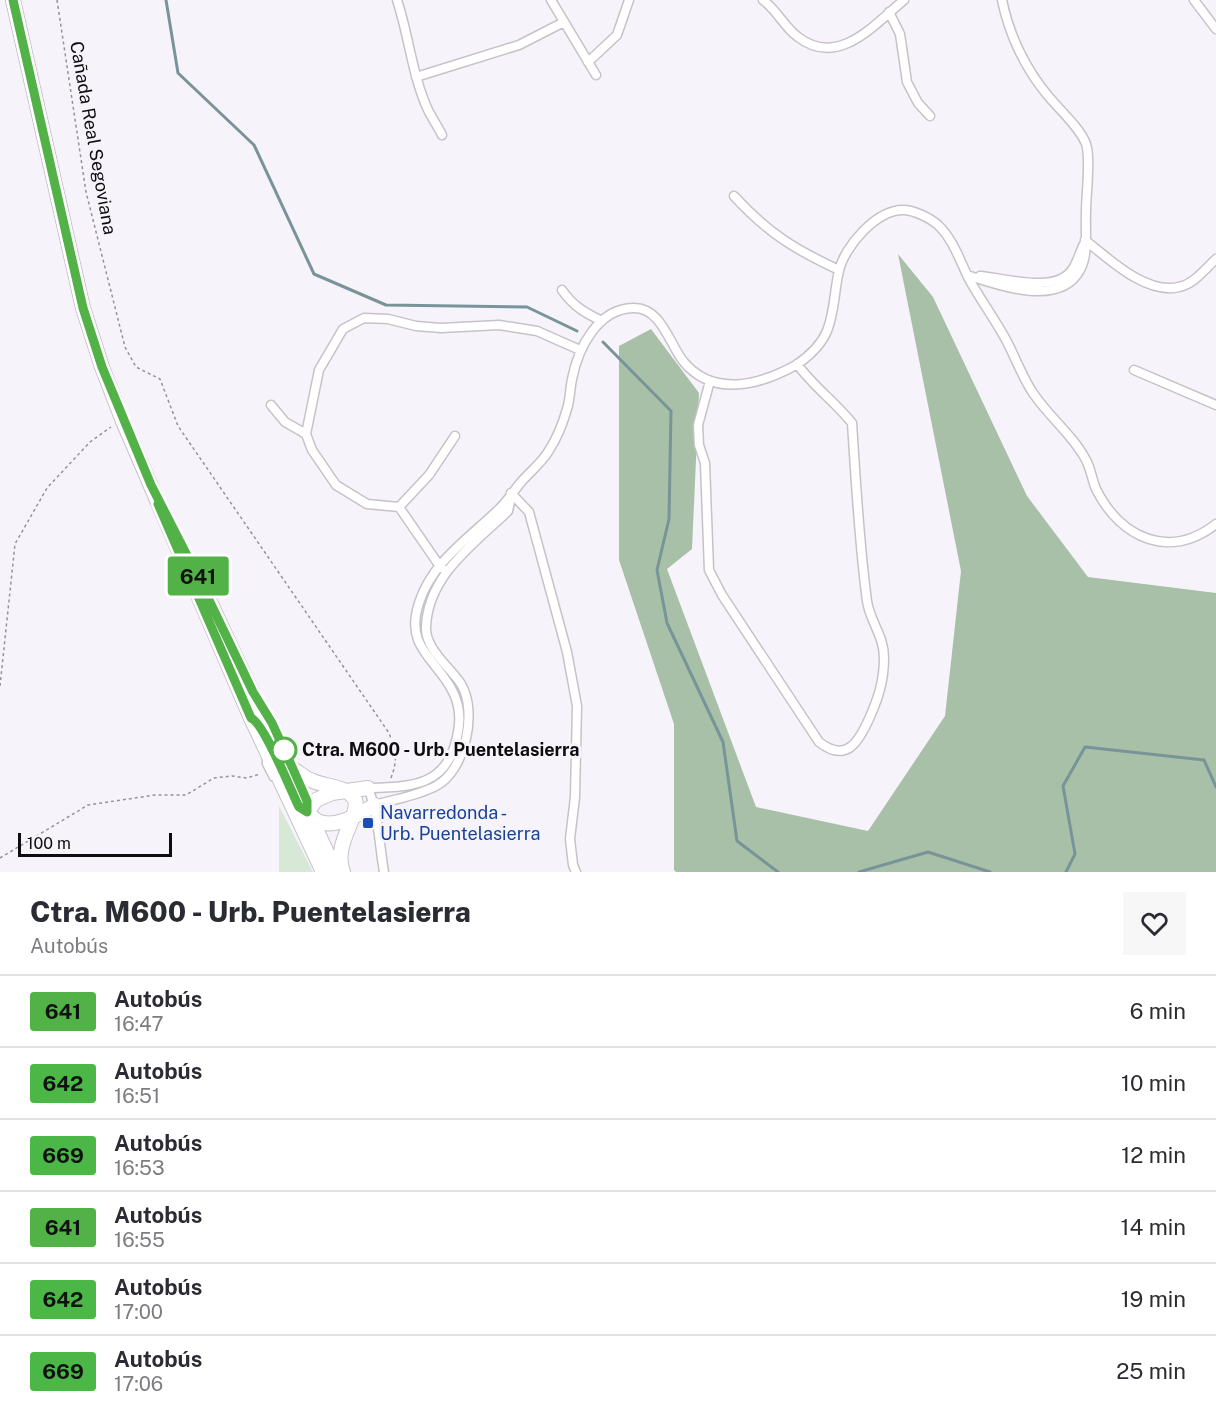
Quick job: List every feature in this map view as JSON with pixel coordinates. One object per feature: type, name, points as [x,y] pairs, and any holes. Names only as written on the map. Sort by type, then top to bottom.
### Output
[{"type":"highway","points":[[13,0],[83,308],[122,419],[251,718],[283,787],[327,871]]},
{"type":"highway","points":[[151,485],[253,692],[307,812],[327,871]]},
{"type":"highway","points":[[253,692],[272,723],[293,769],[307,801],[307,812]]},
{"type":"highway","points":[[251,718],[256,720],[264,734],[299,807],[318,822],[334,822],[352,817],[375,805]]},
{"type":"highway","points":[[293,769],[312,781],[344,790],[354,798],[356,807],[341,845],[340,865],[343,872]]},
{"type":"highway","points":[[307,812],[316,800],[344,790],[368,788]]},
{"type":"street","points":[[397,0],[416,76],[428,110],[442,135]]},
{"type":"street","points":[[551,0],[596,75]]},
{"type":"street","points":[[588,62],[617,35],[629,0]]},
{"type":"street","points":[[763,0],[796,37],[826,50],[840,47],[867,32],[904,0]]},
{"type":"street","points":[[967,275],[996,285],[1047,292],[1066,285],[1080,271],[1085,255],[1088,162],[1086,144],[1043,90],[1018,51],[1002,0]]},
{"type":"street","points":[[1194,0],[1216,30]]},
{"type":"street","points":[[889,12],[900,34],[907,82],[918,103],[930,116]]},
{"type":"street","points":[[416,76],[519,45],[564,22]]},
{"type":"street","points":[[734,196],[754,217],[785,242],[839,270]]},
{"type":"street","points":[[384,872],[375,805],[368,788],[417,784],[432,779],[442,771],[455,750],[460,727],[459,707],[452,688],[422,650],[415,630],[417,607],[426,586],[442,568],[508,511],[511,493],[548,454],[568,407],[580,350],[602,321],[618,311],[629,308],[647,310],[655,316],[682,359],[692,370],[710,381],[723,385],[751,383],[797,364],[813,351],[826,334],[834,310],[839,270],[845,254],[858,236],[874,221],[902,210],[924,217],[938,225],[949,240],[1033,393],[1086,460],[1097,490],[1116,518],[1140,538],[1173,543],[1198,536],[1216,524]]},
{"type":"street","points":[[1085,240],[1127,273],[1141,281],[1162,287],[1179,288],[1193,281],[1216,259]]},
{"type":"street","points":[[562,290],[577,308],[602,321]]},
{"type":"street","points":[[442,568],[399,507],[367,504],[336,485],[312,450],[306,434],[319,370],[343,329],[364,318],[388,319],[416,326],[470,328],[499,325],[537,331],[580,350]]},
{"type":"street","points":[[710,381],[698,425],[699,445],[705,463],[710,570],[722,595],[819,742],[834,751],[843,751],[854,745],[863,734],[875,708],[882,687],[883,642],[868,608],[859,544],[852,423],[842,410],[809,381],[797,364]]},
{"type":"street","points":[[1134,370],[1216,405]]},
{"type":"street","points":[[271,405],[285,422],[306,434]]},
{"type":"street","points":[[399,507],[429,475],[455,436]]},
{"type":"street","points":[[511,493],[529,512],[567,652],[577,706],[575,797],[570,839],[576,872]]},
{"type":"street","points":[[375,805],[421,793],[437,786],[449,776],[462,752],[468,729],[468,705],[462,686],[432,646],[425,630],[428,610],[442,568]]},
{"type":"lane","points":[[265,747],[267,770],[273,780],[283,787]]},
{"type":"path","name":"Cañada Real Segoviana","points":[[57,0],[86,192],[125,347],[136,367],[160,379],[178,426],[389,733],[397,763],[388,788]]},
{"type":"path","points":[[0,686],[15,544],[47,488],[90,442],[122,419]]},
{"type":"path","points":[[0,858],[88,805],[155,795],[186,795],[214,778],[232,776],[247,778],[267,770]]},
{"type":"green space","points":[[898,254],[933,297],[1027,496],[1088,577],[1216,593],[1216,872],[676,872],[674,870],[674,724],[619,560],[619,346],[651,329],[699,393],[692,549],[667,569],[756,807],[868,831],[945,716],[961,571]]},
{"type":"green space","points":[[279,806],[313,872],[279,872]]},
{"type":"waterway","points":[[166,0],[178,73],[254,145],[314,274],[386,305],[527,307],[577,331]]},
{"type":"waterway","points":[[603,342],[671,411],[669,519],[657,570],[667,623],[723,742],[737,841],[778,872]]},
{"type":"waterway","points":[[1066,872],[1075,854],[1063,786],[1085,747],[1204,760],[1216,787]]},
{"type":"waterway","points":[[859,872],[928,852],[990,872]]},
{"type":"bus line","name":"641","points":[[13,0],[83,308],[102,367],[151,485],[253,692],[272,723],[307,801],[307,812],[299,807],[264,734],[256,720],[251,718],[158,504]]},
{"type":"place","name":"Ctra. M600 - Urb. Puentelasierra","points":[[284,750]]},
{"type":"place","name":"Navarredonda - Urb. Puentelasierra","points":[[368,823]]}]
